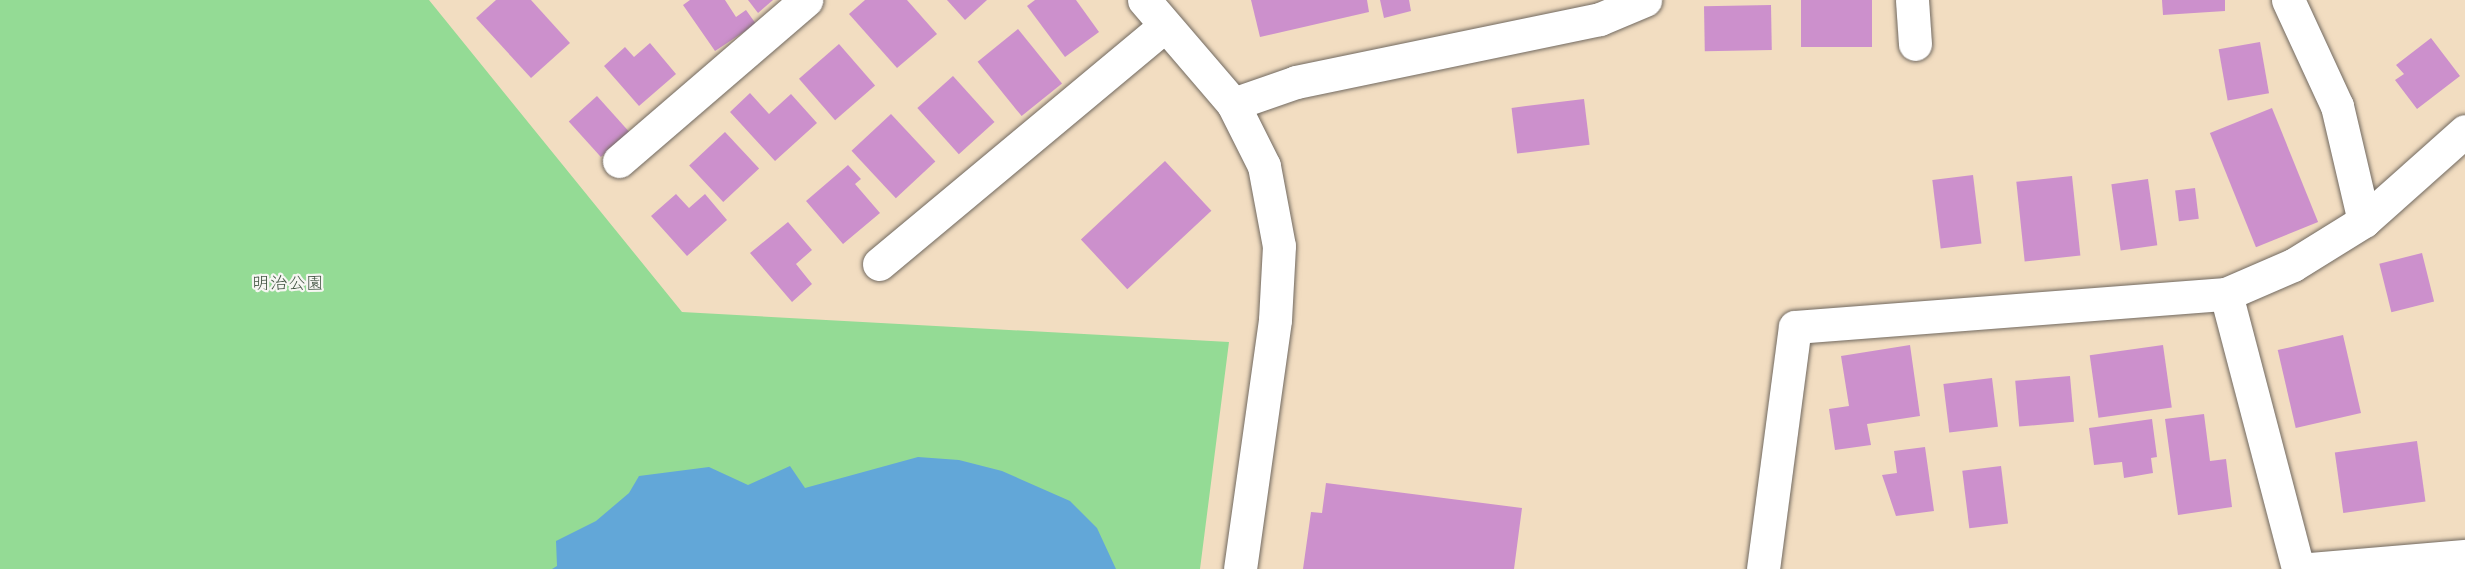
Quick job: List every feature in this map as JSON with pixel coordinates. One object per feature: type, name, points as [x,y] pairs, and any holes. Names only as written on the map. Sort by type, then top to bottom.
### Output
[{"type":"street","points":[[619,161],[806,0]]},
{"type":"street","points":[[1144,0],[1233,104],[1264,166],[1279,246],[1275,320],[1240,569]]},
{"type":"street","points":[[1233,104],[1296,82],[1600,19],[1645,0]]},
{"type":"street","points":[[1912,0],[1915,44]]},
{"type":"street","points":[[2288,0],[2337,106],[2364,221]]},
{"type":"street","points":[[879,264],[1165,26]]},
{"type":"street","points":[[1763,569],[1795,327],[2226,294],[2265,280],[2364,221],[2465,131]]},
{"type":"street","points":[[2226,294],[2298,569]]},
{"type":"street","points":[[2309,569],[2465,556]]},
{"type":"green space","name":"明治公園","points":[[0,0],[429,0],[682,312],[1229,342],[1200,569],[0,569]]},
{"type":"water","points":[[918,457],[959,460],[1002,471],[1070,501],[1097,528],[1116,569],[552,569],[557,566],[556,541],[596,521],[629,493],[639,476],[709,467],[748,485],[790,466],[805,488]]},
{"type":"building","points":[[496,0],[531,0],[570,43],[531,78],[476,18]]},
{"type":"building","points":[[690,0],[725,0],[736,17],[746,10],[756,24],[715,51],[683,5]]},
{"type":"building","points":[[748,0],[773,0],[758,13]]},
{"type":"building","points":[[865,0],[907,0],[937,34],[897,68],[849,14]]},
{"type":"building","points":[[947,0],[987,0],[965,20]]},
{"type":"building","points":[[1035,0],[1076,0],[1099,32],[1065,57],[1027,6]]},
{"type":"building","points":[[1251,0],[1367,0],[1369,12],[1260,37]]},
{"type":"building","points":[[1380,0],[1409,0],[1411,11],[1384,18]]},
{"type":"building","points":[[1801,0],[1872,0],[1872,47],[1801,47]]},
{"type":"building","points":[[2162,0],[2225,0],[2225,11],[2163,15]]},
{"type":"building","points":[[1771,5],[1772,50],[1705,51],[1704,6]]},
{"type":"building","points":[[1018,29],[1062,83],[1022,116],[978,62]]},
{"type":"building","points":[[2431,38],[2460,76],[2417,109],[2395,80],[2404,74],[2396,65]]},
{"type":"building","points":[[2260,42],[2269,93],[2228,101],[2219,49]]},
{"type":"building","points":[[650,43],[676,74],[639,106],[604,66],[625,47],[634,57]]},
{"type":"building","points":[[839,44],[875,86],[835,120],[799,79]]},
{"type":"building","points":[[953,76],[994,122],[959,154],[917,108]]},
{"type":"building","points":[[750,93],[769,114],[791,94],[817,123],[775,161],[730,112]]},
{"type":"building","points":[[597,96],[629,132],[601,157],[569,121]]},
{"type":"building","points":[[1584,99],[1590,145],[1517,154],[1512,108]]},
{"type":"building","points":[[2272,108],[2318,222],[2256,247],[2210,133]]},
{"type":"building","points":[[891,114],[935,162],[896,198],[852,151]]},
{"type":"building","points":[[725,132],[759,169],[723,202],[689,165]]},
{"type":"building","points":[[1165,161],[1211,211],[1127,289],[1081,239]]},
{"type":"building","points":[[848,165],[861,179],[855,184],[880,213],[843,244],[806,201]]},
{"type":"building","points":[[1973,175],[1981,243],[1941,248],[1932,180]]},
{"type":"building","points":[[2072,176],[2080,256],[2025,261],[2016,182]]},
{"type":"building","points":[[2148,179],[2157,245],[2121,250],[2111,184]]},
{"type":"building","points":[[2195,188],[2199,219],[2179,221],[2175,190]]},
{"type":"building","points":[[676,194],[689,208],[705,194],[727,220],[687,256],[651,216]]},
{"type":"building","points":[[788,222],[812,250],[796,264],[812,284],[792,302],[750,253]]},
{"type":"building","points":[[2422,253],[2434,302],[2391,312],[2379,264]]},
{"type":"building","points":[[2343,335],[2361,413],[2296,428],[2278,350]]},
{"type":"building","points":[[1910,345],[1920,416],[1867,424],[1871,445],[1835,450],[1829,409],[1849,406],[1841,356]]},
{"type":"building","points":[[2163,345],[2172,407],[2098,418],[2090,355]]},
{"type":"building","points":[[2070,376],[2074,422],[2019,427],[2015,381]]},
{"type":"building","points":[[1992,378],[1998,427],[1949,433],[1943,384]]},
{"type":"building","points":[[2204,414],[2210,461],[2226,459],[2232,507],[2178,515],[2165,419]]},
{"type":"building","points":[[2152,419],[2157,457],[2151,458],[2153,473],[2124,478],[2122,462],[2094,465],[2089,428]]},
{"type":"building","points":[[2417,441],[2425,501],[2343,513],[2335,453]]},
{"type":"building","points":[[1925,447],[1934,511],[1896,516],[1882,475],[1897,473],[1894,451]]},
{"type":"building","points":[[2001,466],[2008,524],[1969,528],[1962,471]]},
{"type":"building","points":[[1326,483],[1522,508],[1514,569],[1303,569],[1311,512],[1322,513]]}]
